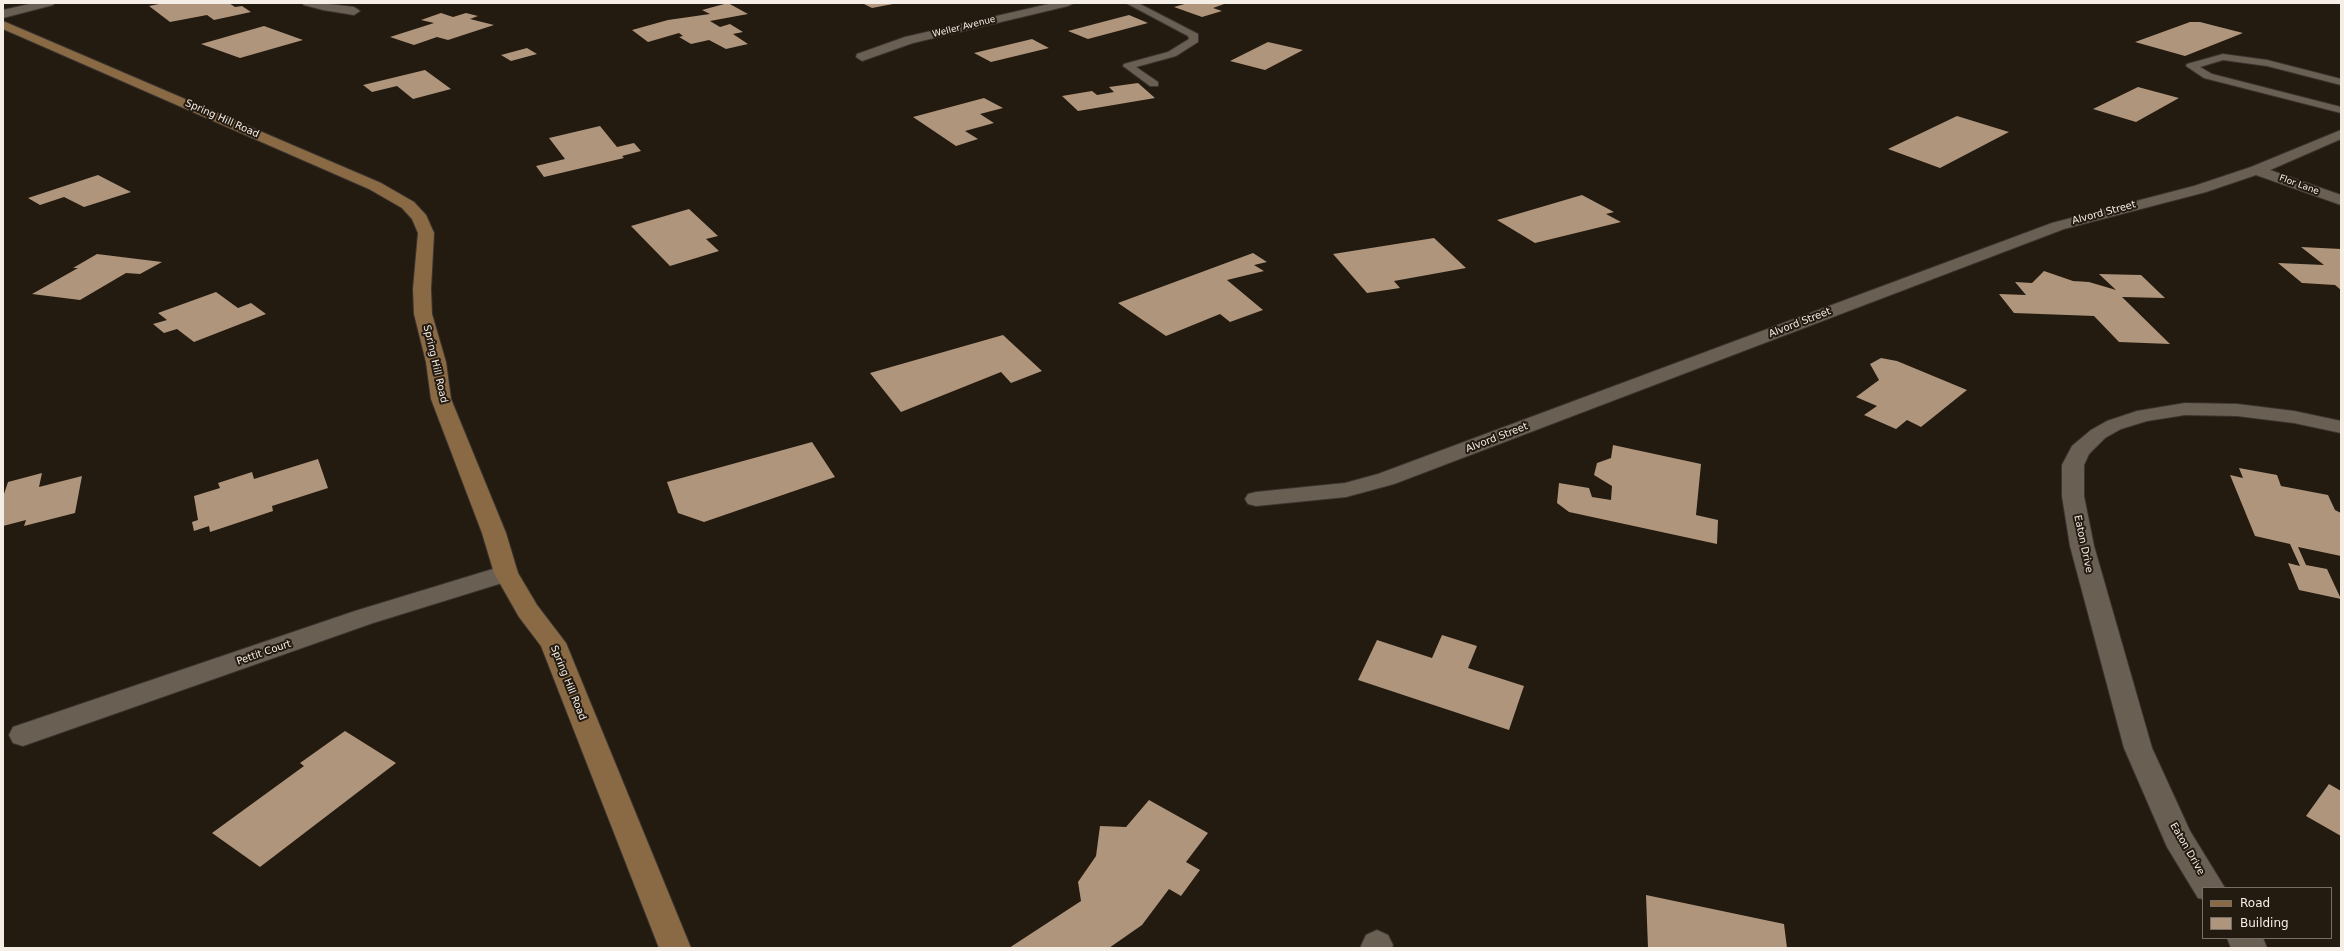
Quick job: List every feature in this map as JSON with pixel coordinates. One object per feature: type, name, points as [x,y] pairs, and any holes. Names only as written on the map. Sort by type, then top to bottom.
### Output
[{"type":"main road","name":"Spring Hill Road","points":[[3,25],[375,186],[408,205],[420,218],[426,233],[422,289],[423,314],[436,362],[441,399],[494,533],[506,573],[528,611],[553,643],[675,948]]},
{"type":"street","points":[[3,14],[49,3]]},
{"type":"street","points":[[308,3],[323,7],[354,11]]},
{"type":"street","name":"Weller Avenue","points":[[862,57],[909,40],[1068,3]]},
{"type":"street","name":"Alvord Street","points":[[1256,499],[1346,490],[1386,479],[2058,226],[2200,189],[2256,170],[2341,134]]},
{"type":"street","name":"Flor Lane","points":[[2256,170],[2341,200]]},
{"type":"street","name":"Eaton Drive","points":[[2208,887],[2178,838],[2138,748],[2082,546],[2073,496],[2073,465],[2080,451],[2098,434],[2114,425],[2144,415],[2185,409],[2237,410],[2294,417],[2341,427]]},
{"type":"street","name":"Pettit Court","points":[[23,735],[364,617],[506,573]]},
{"type":"street","points":[[2244,939],[2252,948]]},
{"type":"lane","points":[[1132,3],[1193,34],[1194,40],[1172,54],[1128,66],[1154,84]]},
{"type":"lane","points":[[2341,82],[2267,63],[2223,57],[2191,66],[2208,76],[2341,110]]},
{"type":"building","points":[[164,3],[229,3],[235,7],[242,6],[251,12],[214,20],[207,15],[170,22],[149,6]]},
{"type":"building","points":[[728,3],[748,14],[710,21],[720,27],[730,24],[743,32],[733,34],[748,44],[726,49],[709,40],[691,44],[679,37],[683,36],[679,33],[648,42],[632,30],[668,20],[710,14],[702,10]]},
{"type":"building","points":[[862,3],[893,3],[893,4],[872,8]]},
{"type":"building","points":[[1188,3],[1227,3],[1213,8],[1222,11],[1202,17],[1174,7]]},
{"type":"building","points":[[441,13],[453,17],[466,13],[478,16],[470,19],[494,25],[448,40],[437,37],[414,45],[390,37],[434,23],[421,20]]},
{"type":"building","points":[[1129,15],[1148,23],[1088,39],[1068,31]]},
{"type":"building","points":[[2190,22],[2200,22],[2243,33],[2185,56],[2135,42]]},
{"type":"building","points":[[264,26],[303,40],[240,58],[201,44]]},
{"type":"building","points":[[1032,39],[1049,48],[991,62],[974,53]]},
{"type":"building","points":[[1268,42],[1303,50],[1265,70],[1230,61]]},
{"type":"building","points":[[527,48],[537,54],[511,61],[501,55]]},
{"type":"building","points":[[425,70],[451,89],[413,99],[397,86],[372,92],[363,85]]},
{"type":"building","points":[[1138,83],[1155,98],[1078,111],[1062,96],[1092,91],[1097,95],[1114,92],[1109,87]]},
{"type":"building","points":[[2138,87],[2179,98],[2136,122],[2093,109]]},
{"type":"building","points":[[984,98],[1003,108],[980,114],[994,123],[965,131],[978,139],[956,146],[913,117]]},
{"type":"building","points":[[1957,116],[2009,132],[1940,168],[1888,149]]},
{"type":"building","points":[[600,126],[617,147],[634,143],[641,151],[622,156],[624,158],[544,177],[536,166],[565,159],[549,138]]},
{"type":"building","points":[[98,175],[131,192],[84,207],[64,197],[40,205],[28,198]]},
{"type":"building","points":[[1582,195],[1614,212],[1606,214],[1621,222],[1535,243],[1497,220]]},
{"type":"building","points":[[689,209],[718,236],[706,239],[719,251],[670,266],[631,226]]},
{"type":"building","points":[[1434,238],[1466,268],[1394,281],[1400,288],[1367,293],[1333,254]]},
{"type":"building","points":[[2301,247],[2341,249],[2341,290],[2335,285],[2302,283],[2278,263],[2324,265]]},
{"type":"building","points":[[1253,253],[1267,262],[1254,265],[1264,271],[1227,280],[1263,310],[1230,322],[1220,314],[1166,336],[1118,303]]},
{"type":"building","points":[[97,254],[162,262],[140,274],[126,273],[80,300],[32,294],[78,268],[73,268]]},
{"type":"building","points":[[2044,271],[2073,281],[2089,282],[2116,290],[2099,274],[2141,275],[2165,298],[2122,297],[2170,344],[2119,342],[2094,316],[2014,313],[1999,294],[2026,295],[2015,282],[2032,283]]},
{"type":"building","points":[[216,292],[238,308],[251,303],[266,314],[194,342],[177,329],[164,333],[153,324],[167,320],[158,313]]},
{"type":"building","points":[[1003,335],[1042,371],[1011,383],[1001,372],[901,412],[870,373]]},
{"type":"building","points":[[1881,358],[1897,361],[1967,390],[1921,427],[1907,420],[1896,429],[1864,415],[1877,406],[1856,397],[1879,380],[1870,364]]},
{"type":"building","points":[[812,442],[835,477],[704,522],[678,513],[667,482]]},
{"type":"building","points":[[1613,445],[1701,464],[1696,515],[1718,520],[1717,544],[1569,512],[1557,503],[1559,483],[1589,488],[1592,497],[1611,500],[1612,486],[1594,475],[1597,463],[1611,458]]},
{"type":"building","points":[[318,459],[328,488],[272,506],[273,511],[210,532],[209,526],[194,531],[192,522],[198,520],[194,496],[220,488],[218,483],[252,472],[254,479]]},
{"type":"building","points":[[2239,468],[2277,475],[2281,486],[2328,495],[2335,510],[2341,513],[2341,556],[2298,547],[2306,565],[2327,569],[2341,599],[2299,590],[2288,563],[2300,566],[2290,544],[2255,536],[2230,475],[2243,478]]},
{"type":"building","points":[[42,473],[39,487],[82,476],[75,513],[24,526],[26,520],[3,526],[3,497],[8,482]]},
{"type":"building","points":[[1442,635],[1477,646],[1468,668],[1524,686],[1509,730],[1358,680],[1377,640],[1432,658]]},
{"type":"building","points":[[345,731],[396,763],[260,867],[212,833],[304,766],[300,763]]},
{"type":"building","points":[[2329,784],[2341,791],[2341,836],[2306,816]]},
{"type":"building","points":[[1149,800],[1208,833],[1186,862],[1200,870],[1181,896],[1169,889],[1142,925],[1109,948],[1009,948],[1081,901],[1078,882],[1096,856],[1100,826],[1126,827]]},
{"type":"building","points":[[1646,895],[1784,924],[1787,948],[1648,948]]}]
